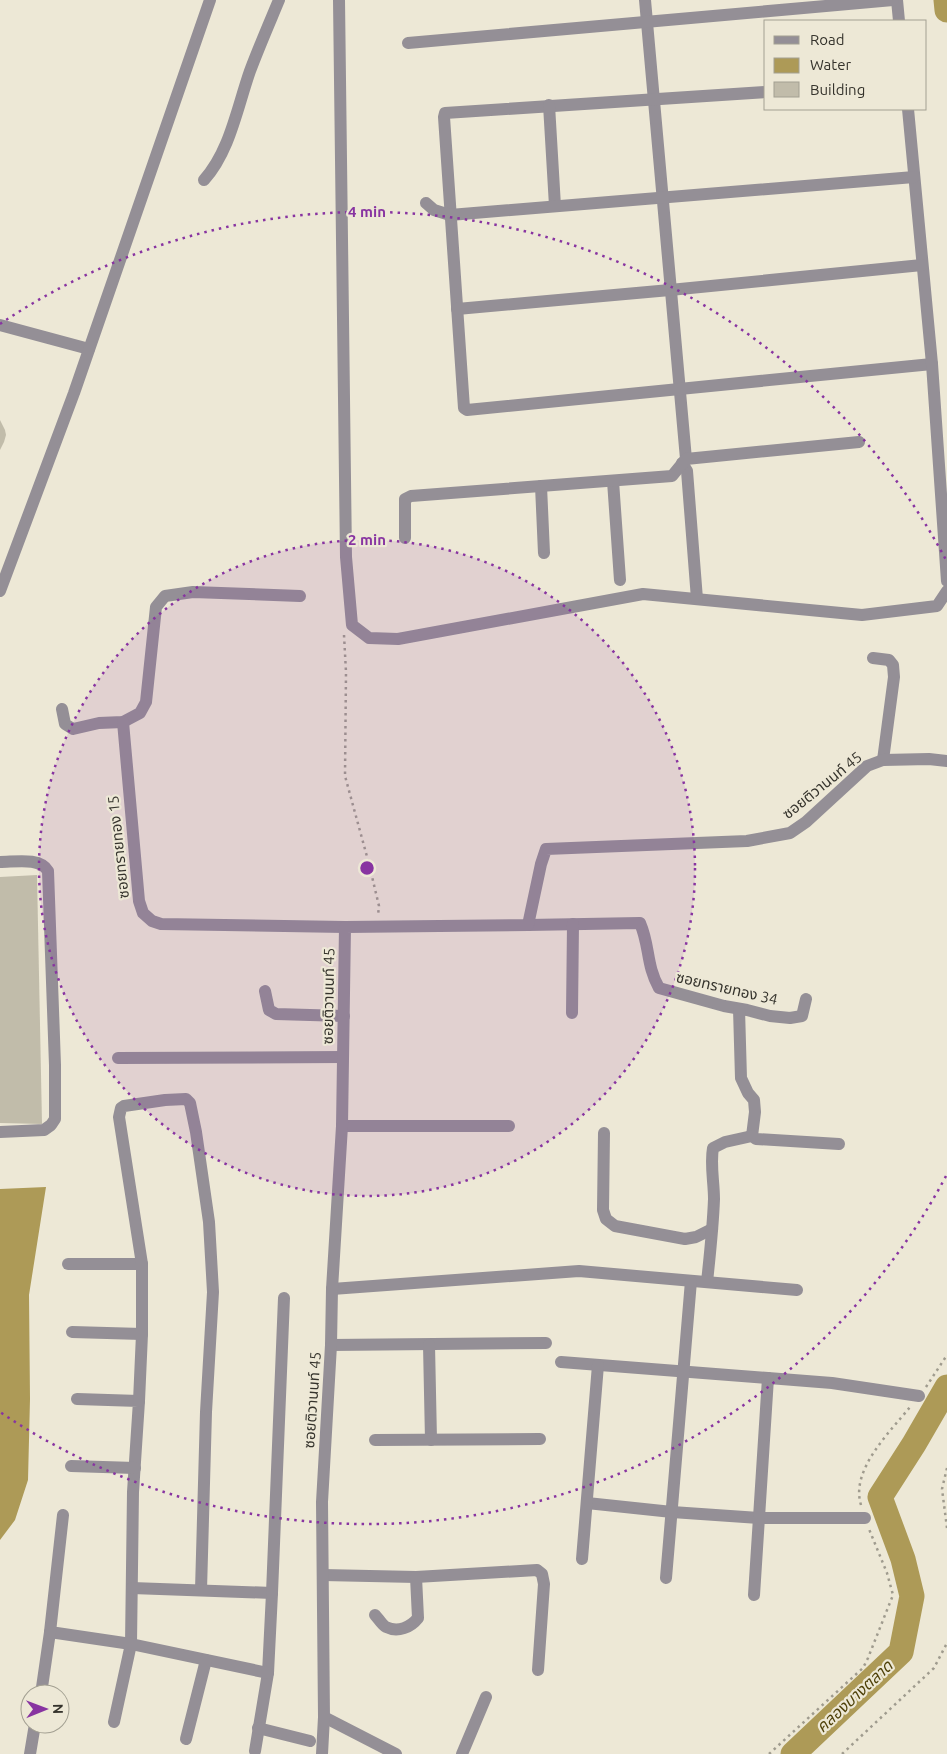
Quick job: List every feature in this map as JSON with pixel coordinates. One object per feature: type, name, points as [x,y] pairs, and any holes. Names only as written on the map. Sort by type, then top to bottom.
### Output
[{"type":"street","points":[[0,591],[90,349],[210,0]]},
{"type":"street","points":[[204,180],[222,155],[251,70],[279,0]]},
{"type":"street","points":[[339,0],[346,557],[352,625],[368,638],[398,639],[643,594],[862,615],[937,606],[947,591]]},
{"type":"street","points":[[645,0],[684,461],[688,471],[697,599]]},
{"type":"street","points":[[408,43],[647,22],[761,6],[893,0]]},
{"type":"street","points":[[897,0],[899,20]]},
{"type":"street","points":[[764,92],[445,113],[450,214],[465,410],[932,364]]},
{"type":"street","points":[[549,105],[555,206]]},
{"type":"street","points":[[908,110],[932,364],[947,581]]},
{"type":"street","points":[[426,203],[434,210],[450,214],[914,177]]},
{"type":"street","points":[[457,309],[922,265]]},
{"type":"street","points":[[0,325],[90,349]]},
{"type":"street","points":[[405,538],[405,502],[407,497],[672,476],[684,461],[859,442]]},
{"type":"street","points":[[613,481],[620,580]]},
{"type":"street","points":[[541,486],[544,554]]},
{"type":"street","points":[[62,709],[65,724],[73,729],[99,723],[123,722],[140,713],[146,702],[156,608],[164,596],[193,592],[300,596]]},
{"type":"street","points":[[873,658],[889,660],[893,665],[894,677],[882,760]]},
{"type":"street","name":"ซอยทรายทอง 15","points":[[123,722],[137,884],[143,914],[152,921],[161,924],[345,927]]},
{"type":"street","name":"ซอยติวานนท์ 45","points":[[322,1754],[324,1717],[322,1502],[342,1126],[345,927],[528,925],[546,849],[747,841],[790,833],[806,822],[868,766],[882,760],[930,759],[947,761]]},
{"type":"street","points":[[0,862],[39,862],[48,871],[55,1065],[55,1119],[44,1130],[0,1132]]},
{"type":"street","name":"ซอยทรายทอง 34","points":[[528,925],[640,923],[645,937],[649,966],[659,988],[770,1016],[802,1016],[806,999]]},
{"type":"street","points":[[572,1013],[573,924]]},
{"type":"street","points":[[265,991],[269,1010],[276,1014],[344,1016]]},
{"type":"street","points":[[738,1009],[741,1078],[748,1093],[754,1100],[755,1112],[752,1136]]},
{"type":"street","points":[[118,1058],[343,1057]]},
{"type":"street","points":[[114,1722],[131,1644],[135,1468],[142,1334],[142,1264],[119,1117],[121,1108],[124,1106],[165,1100],[186,1099],[190,1103],[209,1222],[213,1292],[206,1412],[201,1590]]},
{"type":"street","points":[[342,1126],[509,1126]]},
{"type":"street","points":[[604,1133],[603,1210],[606,1219],[615,1226],[685,1238],[696,1238],[712,1229]]},
{"type":"street","points":[[707,1282],[712,1229],[714,1178],[711,1158],[713,1148],[725,1142],[752,1136],[756,1139],[839,1144]]},
{"type":"street","points":[[68,1264],[142,1264]]},
{"type":"street","points":[[332,1289],[579,1271],[797,1290]]},
{"type":"street","points":[[666,1578],[691,1281]]},
{"type":"street","points":[[255,1752],[268,1673],[284,1298]]},
{"type":"street","points":[[72,1332],[142,1334]]},
{"type":"street","points":[[331,1345],[546,1343]]},
{"type":"street","points":[[429,1345],[431,1440]]},
{"type":"street","points":[[561,1362],[832,1383],[919,1396]]},
{"type":"street","points":[[582,1559],[598,1366]]},
{"type":"street","points":[[754,1594],[768,1378]]},
{"type":"street","points":[[77,1399],[139,1400]]},
{"type":"street","points":[[376,1440],[540,1438]]},
{"type":"street","points":[[71,1466],[135,1468]]},
{"type":"street","points":[[587,1503],[672,1512],[759,1518],[865,1518]]},
{"type":"street","points":[[42,1684],[63,1515]]},
{"type":"street","points":[[323,1575],[416,1577],[537,1570],[542,1574],[544,1584],[538,1670]]},
{"type":"street","points":[[375,1615],[386,1627],[408,1628],[414,1623],[418,1618],[416,1577]]},
{"type":"street","points":[[132,1588],[272,1593]]},
{"type":"street","points":[[50,1632],[131,1644],[268,1673]]},
{"type":"street","points":[[186,1739],[206,1660]]},
{"type":"street","points":[[462,1754],[486,1697]]},
{"type":"street","points":[[324,1717],[396,1754]]},
{"type":"street","points":[[258,1728],[310,1740]]},
{"type":"street","points":[[30,1754],[34,1734]]},
{"type":"path","points":[[343,627],[346,672],[344,699],[345,776],[379,906],[378,927]]},
{"type":"path","points":[[769,1754],[863,1668],[868,1658],[893,1595],[887,1573],[858,1497],[861,1478],[874,1453],[919,1396],[947,1354]]},
{"type":"path","points":[[947,1468],[942,1489],[947,1528]]},
{"type":"path","points":[[842,1754],[934,1668],[947,1643]]},
{"type":"water","points":[[46,1187],[29,1295],[30,1399],[28,1480],[15,1520],[0,1540],[0,1189]]},
{"type":"building","points":[[0,420],[6,435],[0,450]]},
{"type":"building","points":[[37,875],[42,1124],[0,1123],[0,877]]},
{"type":"waterway","name":"คลองบางตลาด","points":[[946,0],[947,10]]},
{"type":"waterway","name":"คลองบางตลาด","points":[[793,1754],[901,1652],[912,1596],[903,1559],[880,1497],[947,1387]]}]
